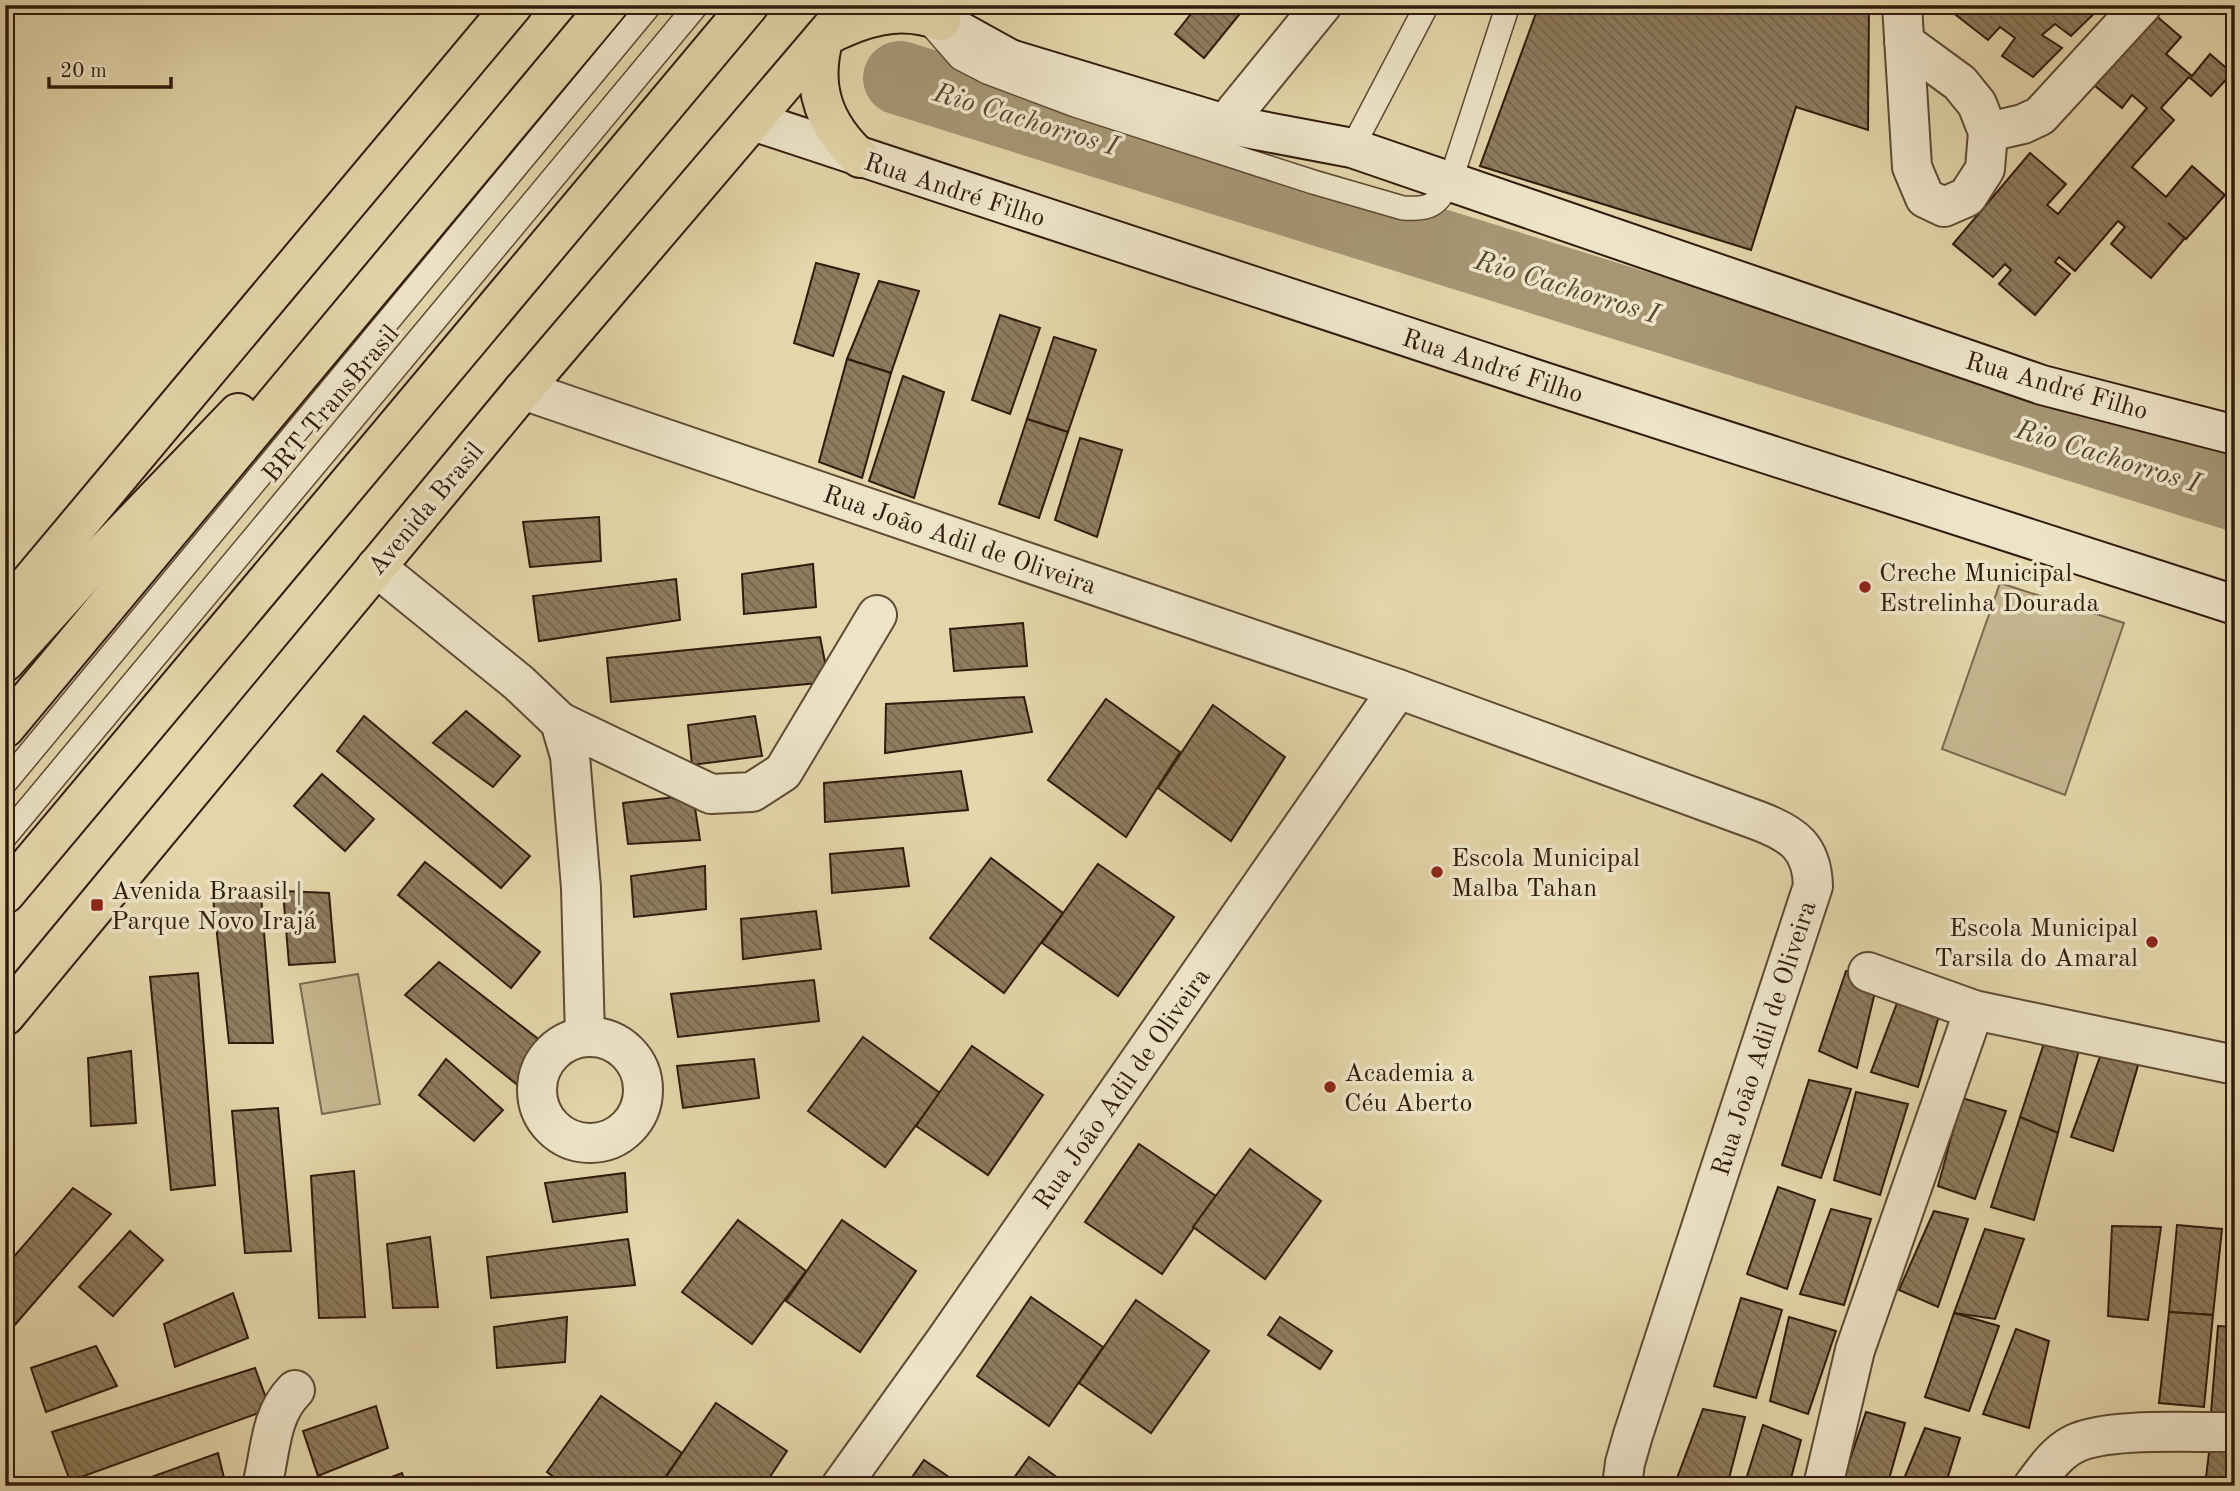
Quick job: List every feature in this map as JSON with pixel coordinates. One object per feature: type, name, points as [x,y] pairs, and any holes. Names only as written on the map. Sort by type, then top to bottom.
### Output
[{"type":"highway","points":[[5,612],[513,5]]},
{"type":"highway","points":[[5,729],[608,5]]},
{"type":"highway","points":[[5,894],[750,5]]},
{"type":"highway","name":"Avenida Brasil","points":[[5,1016],[523,390],[851,5]]},
{"type":"highway","points":[[860,158],[843,142],[821,99],[818,59],[824,37],[851,22],[874,15],[934,14]]},
{"type":"highway","points":[[5,662],[95,562],[464,180]]},
{"type":"street","points":[[1225,124],[1322,5]]},
{"type":"street","points":[[1988,132],[2023,124],[2039,116],[2142,5]]},
{"type":"street","name":"Rua André Filho","points":[[934,14],[1010,59],[1225,124],[1352,148],[2042,385],[2235,435]]},
{"type":"street","points":[[1903,23],[1977,104],[1988,132],[1984,169],[1968,197],[1944,207],[1925,198],[1912,167],[1903,23]]},
{"type":"street","name":"Rua André Filho","points":[[753,121],[2235,605]]},
{"type":"street","name":"Rua João Adil de Oliveira","points":[[523,390],[1398,689],[1780,829],[1797,841],[1813,869],[1813,886],[1633,1435],[1622,1486]]},
{"type":"street","points":[[376,567],[519,683],[560,722],[711,794],[752,792],[783,772],[877,615]]},
{"type":"street","name":"Rua João Adil de Oliveira","points":[[841,1486],[945,1342],[1398,689]]},
{"type":"street","points":[[560,722],[570,756],[581,888],[586,1037]]},
{"type":"street","points":[[1868,972],[1974,1010],[2235,1065]]},
{"type":"street","points":[[1824,1486],[1855,1350],[1974,1010]]},
{"type":"street","points":[[262,1486],[273,1430],[281,1408],[295,1390]]},
{"type":"street","points":[[2033,1486],[2051,1461],[2074,1444],[2101,1435],[2235,1432]]},
{"type":"lane","name":"BRT TransBrasil","points":[[5,783],[650,5]]},
{"type":"lane","name":"BRT TransBrasil","points":[[5,837],[697,5]]},
{"type":"lane","points":[[1352,148],[1427,5]]},
{"type":"lane","points":[[934,14],[960,58],[986,72],[1074,105],[1313,182],[1403,208],[1417,209],[1430,207],[1441,197],[1450,182],[1508,5]]},
{"type":"shaded area","points":[[2000,583],[2124,623],[2065,795],[1942,749]]},
{"type":"shaded area","points":[[358,974],[380,1104],[322,1114],[300,984]]},
{"type":"building","points":[[1198,5],[1247,5],[1204,58],[1175,34]]},
{"type":"building","points":[[1539,5],[1869,5],[1868,130],[1796,107],[1751,250],[1480,166]]},
{"type":"building","points":[[1964,5],[2103,5],[2071,36],[2055,24],[2042,35],[2062,48],[2033,77],[2002,56],[2015,38],[2000,27],[1988,40],[1956,15]]},
{"type":"building","points":[[2154,14],[2181,37],[2166,54],[2192,76],[2210,54],[2232,73],[2211,96],[2189,77],[2161,108],[2174,120],[2132,167],[2166,197],[2192,166],[2225,195],[2151,278],[2111,244],[2125,227],[2118,221],[2075,271],[2059,257],[2055,262],[2070,274],[2035,315],[1999,284],[2011,270],[2005,264],[1993,277],[1953,244],[2030,153],[2066,184],[2047,205],[2058,214],[2147,108],[2132,95],[2122,108],[2094,85]]},
{"type":"building","points":[[816,263],[859,274],[833,356],[794,343]]},
{"type":"building","points":[[879,281],[919,291],[891,373],[847,359]]},
{"type":"building","points":[[1000,315],[1040,328],[1010,414],[972,400]]},
{"type":"building","points":[[1054,337],[1096,350],[1068,432],[1027,419]]},
{"type":"building","points":[[847,359],[891,373],[862,478],[819,462]]},
{"type":"building","points":[[903,376],[944,392],[914,498],[869,481]]},
{"type":"building","points":[[1027,419],[1068,432],[1039,518],[999,504]]},
{"type":"building","points":[[1080,438],[1122,450],[1097,537],[1055,520]]},
{"type":"building","points":[[599,517],[601,561],[530,567],[523,522]]},
{"type":"building","points":[[813,564],[816,607],[744,614],[742,574]]},
{"type":"building","points":[[676,579],[680,620],[539,641],[533,596]]},
{"type":"building","points":[[1023,623],[1027,666],[954,671],[950,629]]},
{"type":"building","points":[[820,637],[829,682],[611,702],[607,658]]},
{"type":"building","points":[[1024,697],[1032,732],[885,753],[886,704]]},
{"type":"building","points":[[1106,699],[1180,752],[1126,837],[1048,780]]},
{"type":"building","points":[[1213,705],[1285,757],[1231,841],[1158,788]]},
{"type":"building","points":[[466,711],[520,756],[493,787],[433,743]]},
{"type":"building","points":[[364,716],[530,856],[501,888],[337,751]]},
{"type":"building","points":[[755,716],[762,756],[692,765],[688,725]]},
{"type":"building","points":[[961,771],[968,810],[825,822],[824,783]]},
{"type":"building","points":[[322,774],[374,819],[345,851],[294,806]]},
{"type":"building","points":[[693,795],[700,840],[628,844],[623,803]]},
{"type":"building","points":[[903,848],[909,886],[832,893],[830,854]]},
{"type":"building","points":[[991,858],[1063,913],[1004,993],[930,938]]},
{"type":"building","points":[[425,862],[540,952],[511,988],[398,895]]},
{"type":"building","points":[[1098,864],[1174,917],[1118,996],[1042,943]]},
{"type":"building","points":[[705,866],[706,909],[634,917],[631,876]]},
{"type":"building","points":[[283,891],[329,893],[335,962],[289,965]]},
{"type":"building","points":[[261,895],[273,1043],[229,1043],[213,898]]},
{"type":"building","points":[[816,911],[821,949],[743,959],[741,919]]},
{"type":"building","points":[[439,962],[554,1051],[520,1087],[405,995]]},
{"type":"building","points":[[1846,971],[1879,975],[1857,1068],[1819,1051]]},
{"type":"building","points":[[198,973],[215,1185],[171,1190],[150,977]]},
{"type":"building","points":[[814,980],[819,1021],[678,1037],[671,994]]},
{"type":"building","points":[[1902,990],[1944,999],[1918,1087],[1871,1072]]},
{"type":"building","points":[[863,1037],[940,1093],[885,1167],[808,1111]]},
{"type":"building","points":[[2045,1040],[2081,1042],[2058,1133],[2020,1117]]},
{"type":"building","points":[[972,1046],[1043,1095],[988,1175],[916,1126]]},
{"type":"building","points":[[131,1051],[136,1123],[91,1126],[88,1058]]},
{"type":"building","points":[[2101,1054],[2139,1062],[2113,1151],[2071,1137]]},
{"type":"building","points":[[446,1059],[503,1110],[474,1141],[419,1095]]},
{"type":"building","points":[[754,1059],[759,1098],[683,1108],[677,1066]]},
{"type":"building","points":[[1809,1080],[1851,1089],[1821,1178],[1782,1165]]},
{"type":"building","points":[[1856,1092],[1908,1104],[1880,1195],[1834,1180]]},
{"type":"building","points":[[1962,1098],[2006,1111],[1975,1199],[1938,1186]]},
{"type":"building","points":[[278,1108],[291,1251],[245,1253],[232,1111]]},
{"type":"building","points":[[2020,1117],[2058,1133],[2034,1220],[1991,1207]]},
{"type":"building","points":[[1139,1144],[1216,1196],[1162,1274],[1085,1222]]},
{"type":"building","points":[[1250,1149],[1321,1201],[1265,1279],[1193,1227]]},
{"type":"building","points":[[354,1171],[365,1317],[319,1318],[311,1176]]},
{"type":"building","points":[[625,1173],[627,1212],[553,1222],[545,1183]]},
{"type":"building","points":[[1778,1187],[1815,1200],[1787,1289],[1747,1274]]},
{"type":"building","points":[[73,1188],[111,1214],[13,1327],[5,1320],[5,1267]]},
{"type":"building","points":[[1831,1209],[1871,1219],[1844,1305],[1800,1294]]},
{"type":"building","points":[[1934,1211],[1968,1219],[1938,1307],[1899,1290]]},
{"type":"building","points":[[738,1220],[806,1271],[752,1344],[682,1292]]},
{"type":"building","points":[[842,1220],[916,1271],[860,1352],[786,1301]]},
{"type":"building","points":[[2177,1225],[2222,1229],[2213,1315],[2169,1312]]},
{"type":"building","points":[[2112,1226],[2161,1227],[2148,1320],[2108,1316]]},
{"type":"building","points":[[1985,1229],[2024,1239],[1995,1319],[1954,1313]]},
{"type":"building","points":[[130,1231],[163,1260],[113,1316],[79,1287]]},
{"type":"building","points":[[430,1237],[438,1307],[393,1308],[387,1244]]},
{"type":"building","points":[[628,1239],[635,1285],[491,1298],[487,1257]]},
{"type":"building","points":[[233,1293],[248,1338],[175,1367],[164,1324]]},
{"type":"building","points":[[1031,1297],[1103,1347],[1049,1426],[977,1376]]},
{"type":"building","points":[[1741,1298],[1782,1310],[1756,1398],[1714,1386]]},
{"type":"building","points":[[1136,1300],[1209,1351],[1151,1433],[1079,1383]]},
{"type":"building","points":[[2169,1312],[2213,1315],[2204,1407],[2159,1403]]},
{"type":"building","points":[[1954,1313],[1999,1326],[1969,1411],[1925,1397]]},
{"type":"building","points":[[567,1317],[565,1362],[497,1368],[494,1327]]},
{"type":"building","points":[[1280,1317],[1332,1351],[1320,1369],[1268,1335]]},
{"type":"building","points":[[1789,1317],[1836,1331],[1808,1414],[1770,1401]]},
{"type":"building","points":[[2218,1326],[2235,1327],[2235,1416],[2211,1413]]},
{"type":"building","points":[[2016,1329],[2049,1341],[2029,1428],[1983,1414]]},
{"type":"building","points":[[96,1346],[117,1386],[46,1412],[31,1368]]},
{"type":"building","points":[[255,1368],[270,1409],[70,1481],[52,1432]]},
{"type":"building","points":[[601,1396],[682,1453],[659,1486],[566,1486],[547,1472]]},
{"type":"building","points":[[716,1403],[787,1451],[764,1486],[660,1486]]},
{"type":"building","points":[[376,1406],[388,1448],[318,1476],[303,1431]]},
{"type":"building","points":[[1703,1409],[1745,1417],[1727,1486],[1674,1486]]},
{"type":"building","points":[[1866,1412],[1905,1423],[1887,1486],[1841,1486]]},
{"type":"building","points":[[1763,1425],[1801,1440],[1789,1486],[1744,1486]]},
{"type":"building","points":[[1925,1428],[1960,1438],[1945,1486],[1901,1486]]},
{"type":"building","points":[[2210,1444],[2235,1446],[2235,1486],[2205,1486]]},
{"type":"building","points":[[218,1453],[226,1486],[142,1486],[140,1481]]},
{"type":"building","points":[[1029,1457],[1069,1486],[1008,1486]]},
{"type":"building","points":[[924,1460],[962,1486],[906,1486]]},
{"type":"building","points":[[402,1473],[406,1486],[368,1486]]},
{"type":"waterway","name":"Rio Cachorros I","points":[[900,78],[2235,494]]},
{"type":"place","name":"Creche Municipal Estrelinha Dourada","points":[[1865,587]]},
{"type":"place","name":"Escola Municipal Malba Tahan","points":[[1437,872]]},
{"type":"place","name":"Avenida Braasil | Parque Novo Irajá","points":[[97,905]]},
{"type":"place","name":"Escola Municipal Tarsila do Amaral","points":[[2152,942]]},
{"type":"place","name":"Academia a Céu Aberto","points":[[1330,1087]]}]
